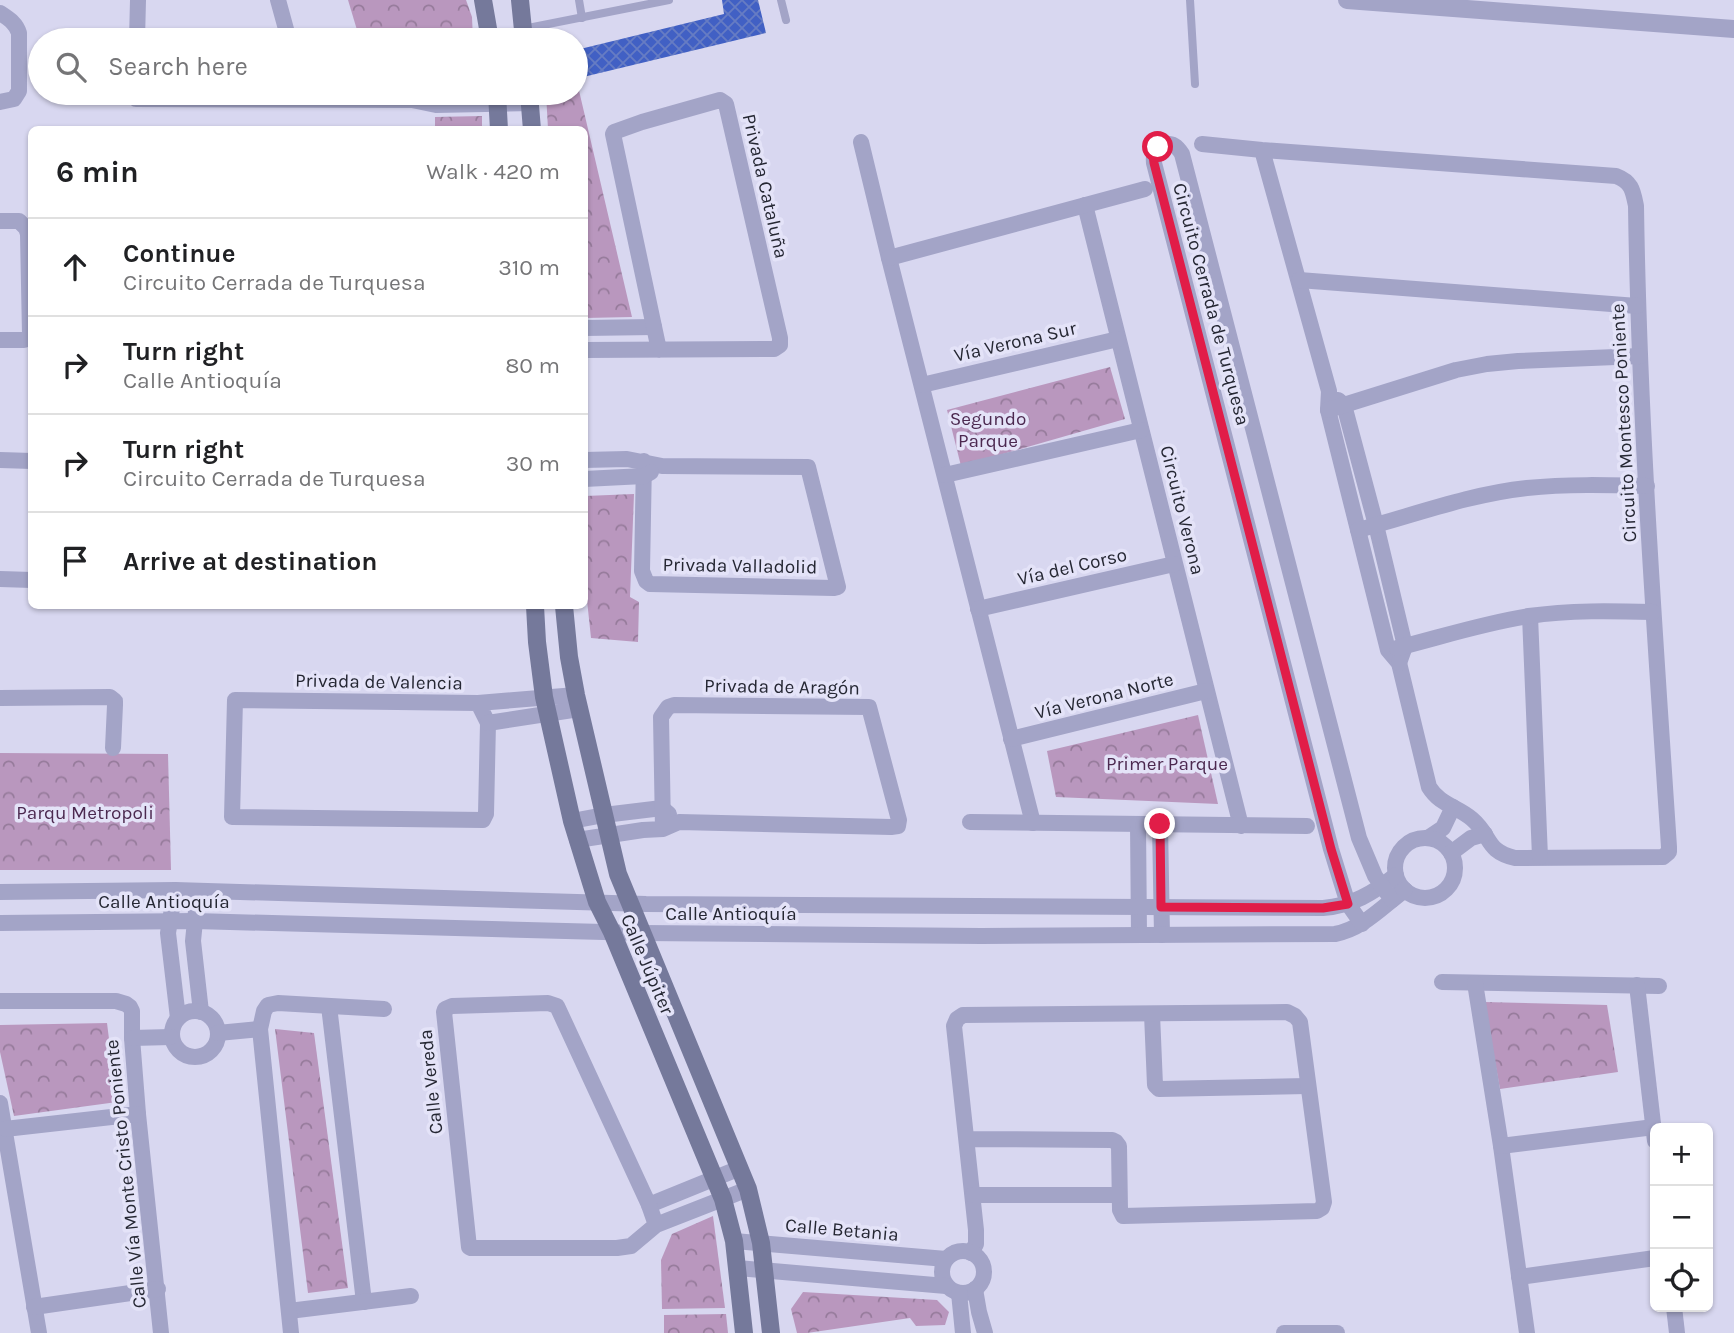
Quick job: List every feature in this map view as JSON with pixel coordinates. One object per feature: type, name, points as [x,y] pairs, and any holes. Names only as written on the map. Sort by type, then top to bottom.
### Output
[{"type":"main road","points":[[483,0],[488,28]]},
{"type":"main road","points":[[520,0],[523,28]]},
{"type":"main road","points":[[497,105],[499,126]]},
{"type":"main road","points":[[530,105],[532,126]]},
{"type":"main road","name":"Calle Júpiter","points":[[535,609],[546,706],[577,840],[597,902],[723,1199],[734,1241],[744,1333]]},
{"type":"main road","name":"Calle Júpiter","points":[[564,609],[577,702],[618,874],[748,1189],[761,1243],[771,1333]]},
{"type":"street","points":[[137,28],[138,0]]},
{"type":"street","points":[[278,0],[286,28]]},
{"type":"street","points":[[1347,0],[1734,29]]},
{"type":"street","points":[[0,12],[14,23],[19,33],[19,91],[14,99],[0,102]]},
{"type":"street","name":"Privada Cataluña","points":[[588,349],[659,349],[774,349],[780,345],[726,104],[720,100],[642,122],[613,134],[659,349]]},
{"type":"street","points":[[861,142],[1033,822]]},
{"type":"street","name":"Circuito Cerrada de Turquesa","points":[[1362,924],[1348,904],[1331,849],[1154,163],[1153,155],[1163,144],[1174,145],[1182,154],[1359,838],[1381,887],[1399,895]]},
{"type":"street","name":"Circuito Montesco Poniente","points":[[1202,144],[1616,176],[1625,179],[1633,191],[1636,206],[1637,306],[1653,611],[1669,852],[1666,856],[1504,856],[1470,817],[1440,801],[1434,794],[1429,786],[1358,530],[1336,408]]},
{"type":"street","points":[[1262,150],[1329,391],[1376,525],[1405,646]]},
{"type":"street","points":[[889,258],[1146,189]]},
{"type":"street","name":"Circuito Verona","points":[[1085,205],[1241,825]]},
{"type":"street","points":[[0,221],[19,221],[28,234]]},
{"type":"street","points":[[1298,281],[1637,306]]},
{"type":"street","points":[[588,328],[654,327]]},
{"type":"street","points":[[0,340],[23,340],[28,337]]},
{"type":"street","name":"Vía Verona Sur","points":[[922,385],[1118,339]]},
{"type":"street","points":[[1336,408],[1456,370],[1487,364],[1518,360],[1640,356]]},
{"type":"street","points":[[945,475],[1141,430]]},
{"type":"street","name":"Privada Valladolid","points":[[588,460],[627,459],[644,469]]},
{"type":"street","points":[[0,460],[28,461]]},
{"type":"street","name":"Privada Valladolid","points":[[588,478],[662,466],[808,467],[838,587],[650,584],[642,571],[644,469]]},
{"type":"street","points":[[1358,530],[1462,501],[1525,488],[1566,485],[1647,486]]},
{"type":"street","name":"Vía del Corso","points":[[978,609],[1174,564]]},
{"type":"street","points":[[0,579],[28,580]]},
{"type":"street","points":[[1394,657],[1405,646],[1470,628],[1530,616],[1596,611],[1653,611]]},
{"type":"street","points":[[1530,616],[1540,858]]},
{"type":"street","points":[[1292,696],[1319,690]]},
{"type":"street","name":"Vía Verona Norte","points":[[1011,739],[1206,691]]},
{"type":"street","points":[[0,698],[110,697],[115,701],[114,748]]},
{"type":"street","name":"Privada de Valencia","points":[[235,700],[478,703],[488,723],[486,814],[481,821],[232,817],[235,700]]},
{"type":"street","points":[[488,723],[546,706],[577,702]]},
{"type":"street","points":[[478,703],[546,706]]},
{"type":"street","name":"Privada de Aragón","points":[[577,840],[663,829],[679,822],[898,826],[899,820],[869,708],[668,707],[661,717],[663,829]]},
{"type":"street","points":[[1429,838],[1441,843],[1451,853],[1455,862],[1455,873],[1451,883],[1435,896],[1425,898],[1399,895],[1396,859],[1405,845],[1429,838],[1443,828],[1453,807]]},
{"type":"street","points":[[572,821],[662,808],[679,822]]},
{"type":"street","points":[[970,822],[1307,827]]},
{"type":"street","points":[[1138,824],[1139,935]]},
{"type":"street","points":[[1160,824],[1162,935]]},
{"type":"street","points":[[1451,853],[1471,838],[1485,834]]},
{"type":"street","name":"Calle Antioquía","points":[[0,892],[198,891],[629,904],[1323,908],[1348,904],[1368,895],[1396,875]]},
{"type":"street","points":[[175,891],[169,933],[178,1018]]},
{"type":"street","points":[[198,891],[193,941],[201,1012]]},
{"type":"street","name":"Calle Antioquía","points":[[0,922],[195,921],[642,933],[981,936],[1335,934],[1362,924],[1399,895]]},
{"type":"street","points":[[981,907],[981,936]]},
{"type":"street","points":[[1442,982],[1660,986]]},
{"type":"street","points":[[1475,983],[1527,1333]]},
{"type":"street","points":[[1637,985],[1654,1123]]},
{"type":"street","name":"Calle Vía Monte Cristo Poniente","points":[[0,1001],[116,1001],[126,1003],[132,1011],[138,1114],[161,1333]]},
{"type":"street","points":[[291,1333],[260,1029],[264,1011],[268,1005],[278,1003],[384,1009]]},
{"type":"street","name":"Calle Vereda","points":[[656,1225],[557,1006],[548,1003],[452,1006],[445,1009],[469,1247],[631,1246],[656,1225],[748,1189]]},
{"type":"street","points":[[329,1006],[364,1302]]},
{"type":"street","points":[[201,1012],[213,1019],[218,1033],[215,1046],[200,1057],[181,1054],[171,1037],[172,1027],[185,1013],[201,1012]]},
{"type":"street","points":[[967,1139],[1112,1140],[1119,1146],[1119,1195],[1123,1216],[1317,1212],[1324,1202],[1300,1022],[1295,1016],[1287,1012],[963,1015],[957,1019],[954,1026],[977,1237],[971,1253]]},
{"type":"street","points":[[1152,1014],[1155,1085],[1159,1088],[1307,1086]]},
{"type":"street","points":[[218,1033],[260,1029]]},
{"type":"street","points":[[132,1038],[171,1037]]},
{"type":"street","points":[[0,1103],[39,1333]]},
{"type":"street","points":[[5,1129],[138,1114]]},
{"type":"street","points":[[1501,1146],[1650,1134]]},
{"type":"street","points":[[649,1205],[740,1168]]},
{"type":"street","points":[[972,1195],[1119,1195]]},
{"type":"street","name":"Calle Betania","points":[[734,1241],[946,1259]]},
{"type":"street","points":[[737,1268],[953,1289],[970,1292],[980,1284],[984,1270],[982,1263],[971,1253],[957,1252],[946,1259],[942,1273],[943,1280],[953,1289],[963,1333]]},
{"type":"street","points":[[1519,1277],[1650,1259]]},
{"type":"street","points":[[34,1307],[158,1289]]},
{"type":"street","points":[[975,1289],[985,1333]]},
{"type":"street","points":[[289,1311],[411,1296]]},
{"type":"street","points":[[1675,1312],[1677,1333]]},
{"type":"street","points":[[1284,1333],[1337,1333]]},
{"type":"lane","points":[[579,0],[582,18]]},
{"type":"lane","points":[[548,28],[640,3],[669,0]]},
{"type":"lane","points":[[781,0],[786,20]]},
{"type":"lane","points":[[1190,0],[1195,84]]},
{"type":"green space","points":[[348,0],[466,0],[472,17],[472,28],[356,28]]},
{"type":"green space","points":[[547,105],[582,105],[587,126],[548,126]]},
{"type":"green space","points":[[482,116],[482,126],[435,126],[435,117]]},
{"type":"green space","points":[[588,129],[632,317],[588,318]]},
{"type":"green space","name":"Segundo Parque","points":[[1110,367],[1125,419],[961,466],[947,410]]},
{"type":"green space","points":[[634,494],[630,597],[639,602],[638,642],[591,638],[588,609],[588,496]]},
{"type":"green space","name":"Primer Parque","points":[[1198,715],[1218,804],[1056,797],[1047,751]]},
{"type":"green space","name":"Parqu Metropoli","points":[[0,753],[168,754],[171,870],[0,870]]},
{"type":"green space","points":[[1484,1002],[1607,1005],[1618,1072],[1500,1089]]},
{"type":"green space","points":[[107,1023],[117,1102],[14,1116],[0,1052],[0,1025]]},
{"type":"green space","points":[[275,1029],[314,1033],[348,1288],[308,1293]]},
{"type":"green space","points":[[713,1216],[725,1308],[662,1309],[661,1260],[672,1234]]},
{"type":"green space","points":[[803,1292],[937,1300],[949,1312],[945,1325],[916,1326],[910,1318],[797,1333],[791,1309]]},
{"type":"green space","points":[[726,1314],[728,1333],[664,1333],[664,1315]]},
{"type":"building","points":[[722,0],[758,0],[766,33],[588,76],[588,47],[724,14]]},
{"type":"route","points":[[1158,147],[1153,155],[1154,163],[1331,849],[1348,904],[1323,908],[1161,907],[1160,824]]}]
